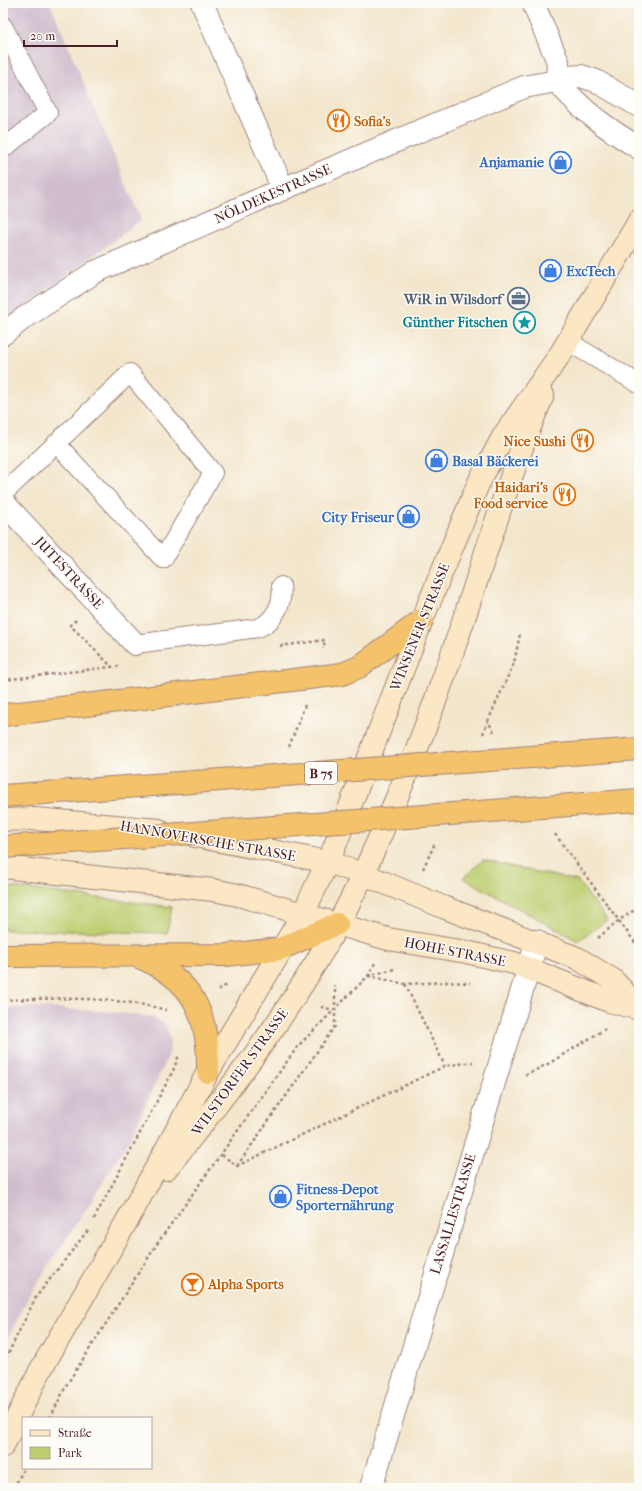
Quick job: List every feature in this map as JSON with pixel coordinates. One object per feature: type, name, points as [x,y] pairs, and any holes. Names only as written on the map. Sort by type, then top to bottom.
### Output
[{"type":"highway","points":[[3,715],[342,674],[359,667],[422,620]]},
{"type":"highway","name":"B 75","points":[[3,796],[639,749]]},
{"type":"highway","points":[[3,846],[639,800]]},
{"type":"highway","points":[[3,956],[132,954],[226,955],[280,949],[337,924]]},
{"type":"highway","points":[[132,954],[155,964],[172,974],[183,984],[191,996],[203,1021],[206,1033],[208,1072]]},
{"type":"main road","name":"WINSENER STRASSE","points":[[303,914],[328,862],[422,620],[479,482],[504,435],[564,347],[639,221]]},
{"type":"main road","name":"WINSENER STRASSE","points":[[337,924],[363,874],[401,786],[455,646],[503,498],[530,426],[564,347]]},
{"type":"main road","name":"HANNOVERSCHE STRASSE","points":[[3,820],[36,819],[145,828],[251,846],[328,862],[363,874]]},
{"type":"main road","points":[[3,867],[212,890],[238,895],[337,924]]},
{"type":"main road","name":"HOHE STRASSE","points":[[363,874],[443,907],[537,941],[591,965],[613,980],[639,1008]]},
{"type":"main road","name":"WILSTORFER STRASSE","points":[[3,1446],[40,1372],[132,1212],[208,1072],[280,949],[303,914]]},
{"type":"main road","name":"HOHE STRASSE","points":[[337,924],[388,939],[487,956],[527,969],[609,1000],[639,1008]]},
{"type":"main road","name":"WILSTORFER STRASSE","points":[[132,1212],[210,1115],[272,1030],[337,924]]},
{"type":"street","points":[[202,3],[283,189]]},
{"type":"street","points":[[533,3],[558,62],[557,81],[579,106],[606,128],[639,148]]},
{"type":"street","name":"NÖLDEKESTRASSE","points":[[3,334],[24,318],[95,272],[283,189],[524,87],[557,81],[568,77],[581,76],[596,81],[639,106]]},
{"type":"street","name":"JUTESTRASSE","points":[[3,502],[135,644]]},
{"type":"street","name":"LASSALLESTRASSE","points":[[371,1488],[527,969],[537,941]]},
{"type":"lane","points":[[3,26],[48,113],[3,149]]},
{"type":"lane","points":[[564,347],[639,384]]},
{"type":"lane","points":[[3,494],[56,443],[130,373],[213,472],[163,559],[56,443]]},
{"type":"lane","points":[[135,644],[258,628],[265,625],[279,606],[283,593],[281,586]]},
{"type":"path","points":[[287,751],[315,678],[325,640]]},
{"type":"path","points":[[482,736],[488,721]]},
{"type":"path","points":[[412,893],[438,836]]},
{"type":"path","points":[[639,907],[618,921],[639,948]]},
{"type":"path","points":[[50,1417],[67,1384],[159,1241],[222,1155],[298,1046],[368,976],[388,939]]},
{"type":"path","points":[[368,976],[405,984],[448,982],[475,983]]},
{"type":"path","points":[[405,984],[444,1066]]},
{"type":"path","points":[[3,1000],[70,998],[143,1005],[171,1011]]},
{"type":"path","points":[[237,1166],[335,1026],[334,1010]]},
{"type":"path","points":[[518,1073],[526,1075],[548,1064],[608,1027]]},
{"type":"path","points":[[93,1221],[173,1071],[180,1053]]},
{"type":"path","points":[[237,1166],[444,1066],[471,1061],[476,1063]]},
{"type":"path","points":[[222,1155],[237,1166]]},
{"type":"path","points":[[3,1364],[36,1297],[89,1228]]},
{"type":"path","points":[[14,1488],[24,1469]]},
{"type":"shaded area","points":[[3,3],[50,3],[141,220],[3,324]]},
{"type":"shaded area","points":[[34,1007],[113,1012],[152,1017],[166,1025],[170,1042],[169,1054],[130,1138],[95,1195],[30,1294],[3,1348],[3,1009]]},
{"type":"green space","points":[[483,860],[578,881],[607,920],[578,941],[463,878]]},
{"type":"green space","points":[[3,886],[172,907],[167,933],[3,930]]},
{"type":"place","name":"Sofia's","points":[[338,121]]},
{"type":"place","name":"Anjamanie","points":[[560,162]]},
{"type":"place","name":"ExcTech","points":[[551,271]]},
{"type":"place","name":"WiR in Wilsdorf","points":[[518,299]]},
{"type":"place","name":"Günther Fitschen","points":[[524,322]]},
{"type":"place","name":"Nice Sushi","points":[[582,441]]},
{"type":"place","name":"Basal Bäckerei","points":[[436,461]]},
{"type":"place","name":"Haidari's Food service","points":[[564,495]]},
{"type":"place","name":"City Friseur","points":[[409,517]]},
{"type":"place","name":"Fitness-Depot Sporternährung","points":[[281,1197]]},
{"type":"place","name":"Alpha Sports","points":[[193,1284]]}]
